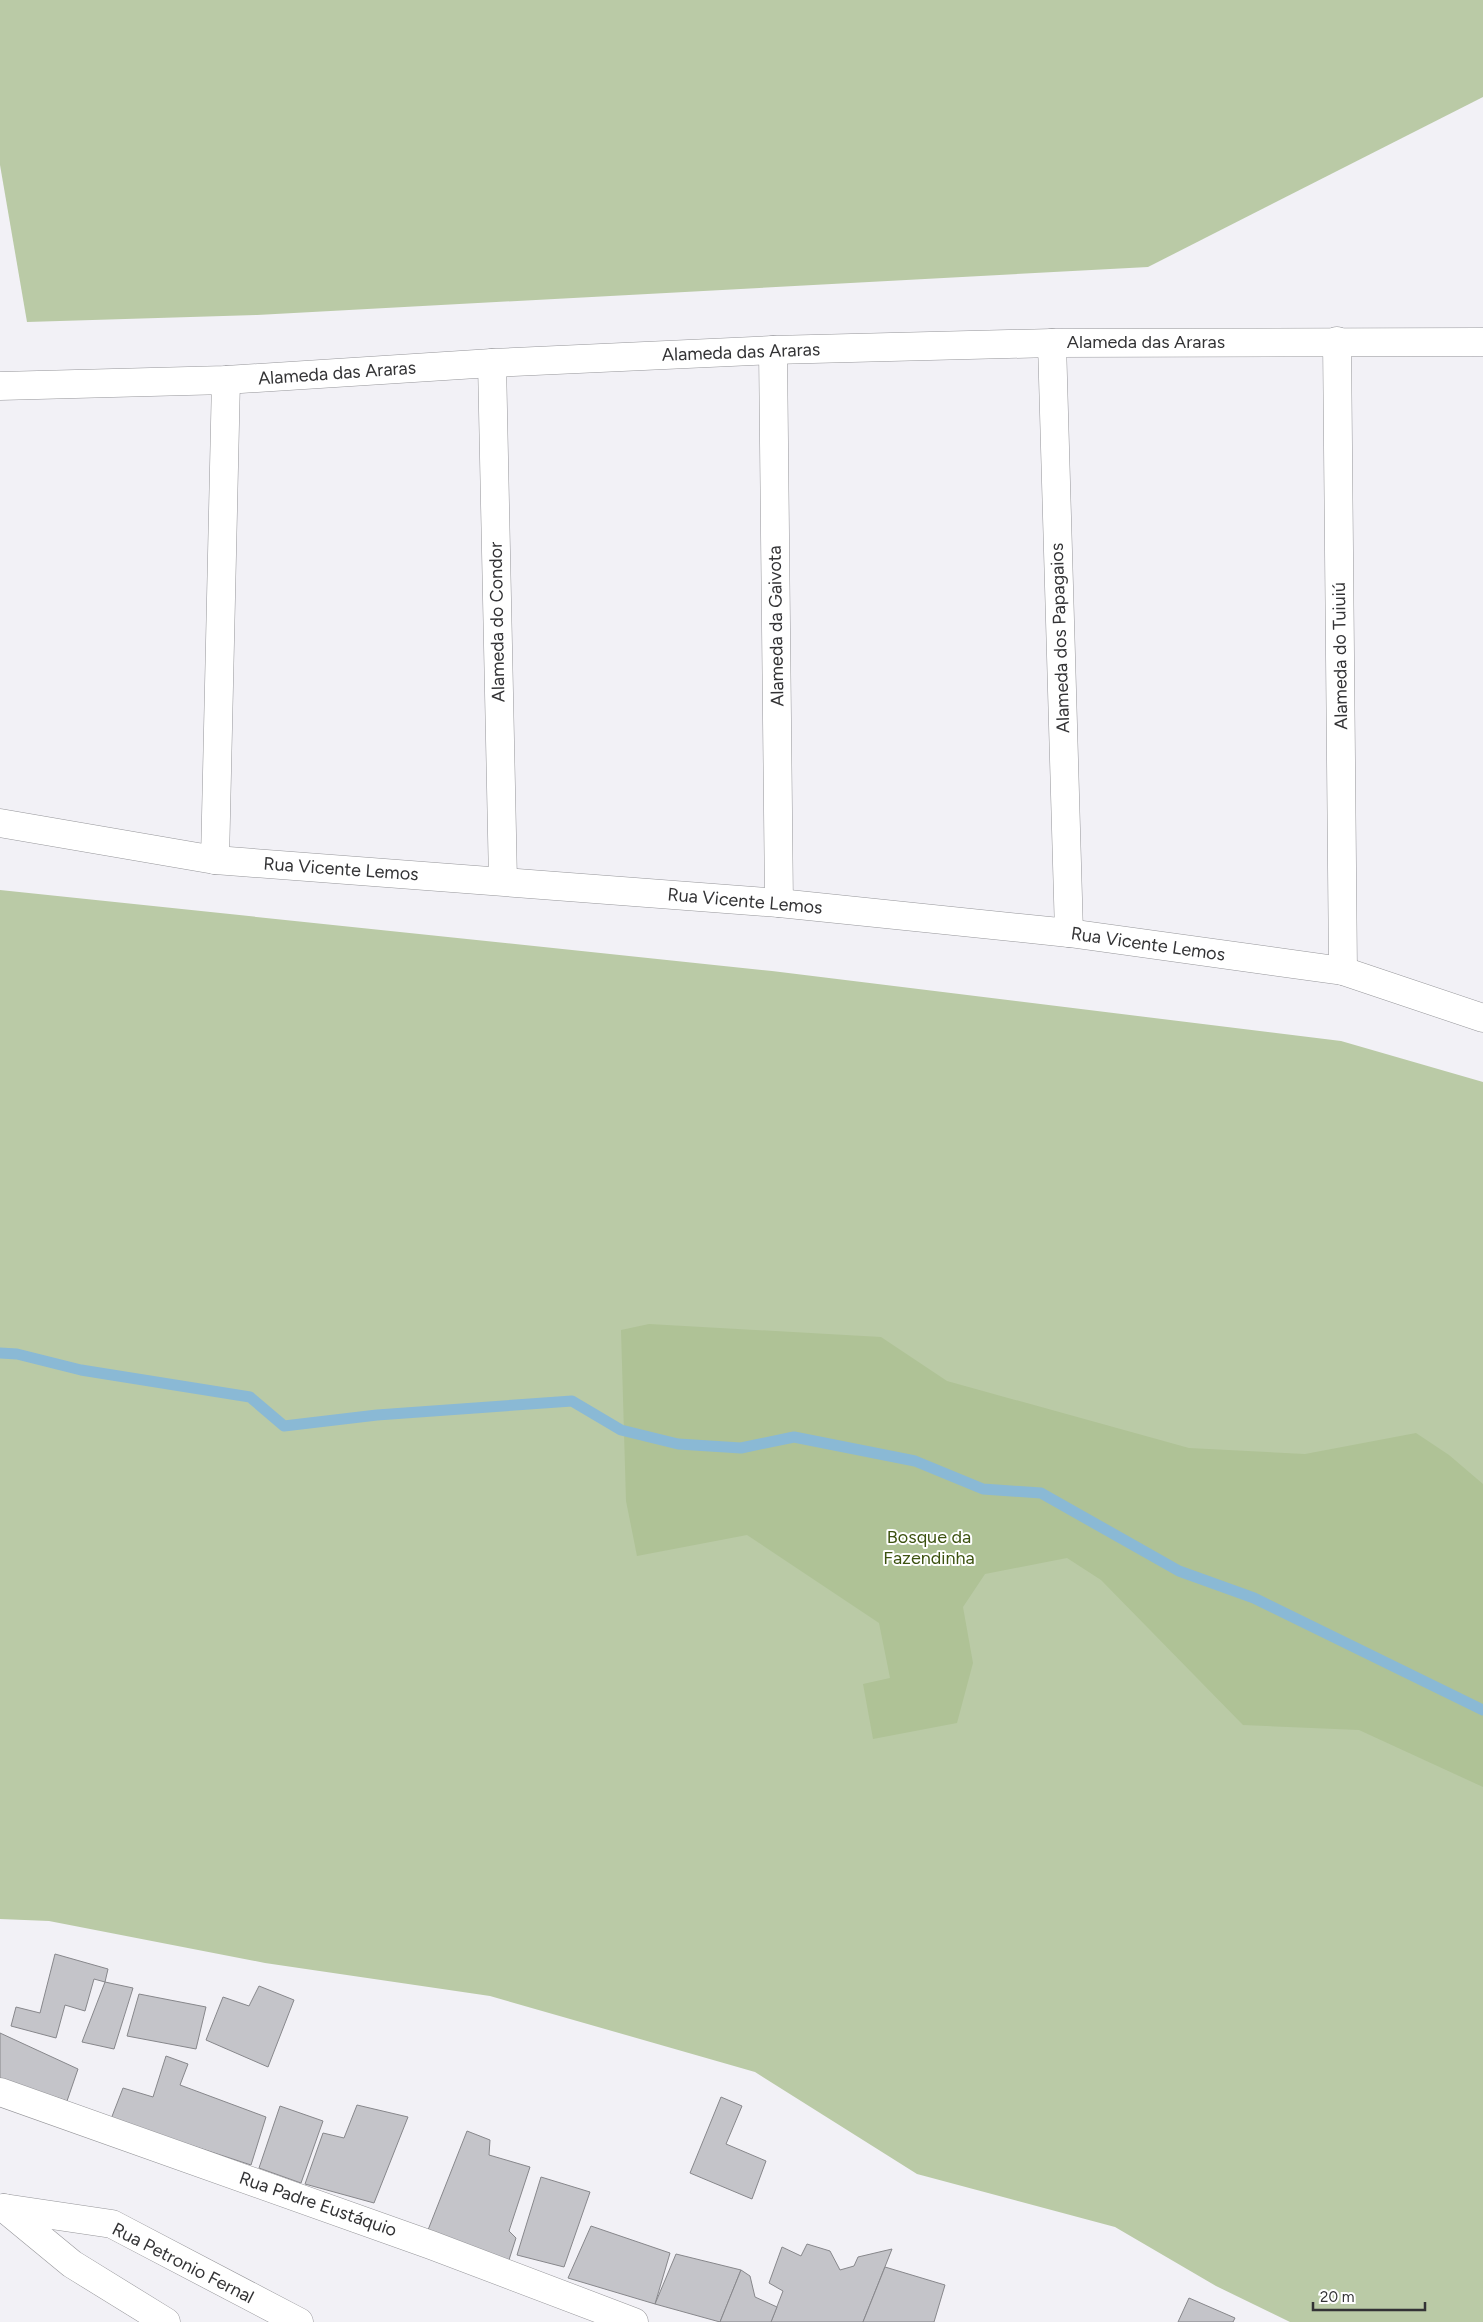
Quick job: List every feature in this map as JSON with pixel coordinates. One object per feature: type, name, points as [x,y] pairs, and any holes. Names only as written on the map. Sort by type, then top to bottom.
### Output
[{"type":"street","name":"Alameda do Tuiuiú","points":[[1337,341],[1343,971]]},
{"type":"street","name":"Alameda das Araras","points":[[0,386],[226,380],[492,363],[773,350],[1052,343],[1483,342]]},
{"type":"street","name":"Alameda dos Papagaios","points":[[1052,343],[1069,933]]},
{"type":"street","name":"Alameda da Gaivota","points":[[773,350],[779,903]]},
{"type":"street","name":"Alameda do Condor","points":[[492,363],[503,881]]},
{"type":"street","points":[[216,860],[226,380]]},
{"type":"street","name":"Rua Vicente Lemos","points":[[0,823],[216,860],[779,903],[1069,933],[1343,971],[1483,1018]]},
{"type":"street","name":"Rua Padre Eustáquio","points":[[0,2092],[431,2245],[634,2322]]},
{"type":"street","name":"Rua Petronio Fernal","points":[[2,2207],[72,2264],[164,2322]]},
{"type":"street","name":"Rua Petronio Fernal","points":[[2,2207],[112,2224],[299,2322]]},
{"type":"green space","points":[[0,0],[1483,0],[1483,97],[1148,267],[257,315],[27,322],[0,165]]},
{"type":"green space","name":"Bosque da Fazendinha","points":[[0,890],[772,971],[1341,1041],[1483,1082],[1483,2322],[1290,2322],[1216,2286],[1115,2227],[917,2174],[755,2072],[490,1996],[265,1963],[49,1921],[0,1919]]},
{"type":"green space","points":[[649,1324],[881,1337],[947,1381],[1189,1448],[1305,1454],[1416,1433],[1449,1455],[1483,1484],[1483,1787],[1359,1730],[1243,1725],[1101,1580],[1067,1558],[985,1574],[963,1607],[973,1663],[957,1723],[873,1739],[863,1684],[890,1678],[879,1623],[747,1535],[637,1556],[626,1501],[621,1330]]},
{"type":"building","points":[[55,1954],[108,1969],[105,1982],[94,1979],[85,2011],[65,2005],[56,2038],[11,2026],[16,2007],[40,2013]]},
{"type":"building","points":[[105,1982],[133,1988],[114,2049],[82,2042]]},
{"type":"building","points":[[259,1986],[294,2000],[268,2067],[206,2040],[223,1997],[249,2006]]},
{"type":"building","points":[[139,1994],[206,2007],[196,2049],[127,2036]]},
{"type":"building","points":[[0,2033],[78,2069],[67,2101],[0,2079]]},
{"type":"building","points":[[166,2056],[188,2064],[180,2085],[266,2117],[251,2165],[111,2119],[123,2088],[153,2097]]},
{"type":"building","points":[[721,2097],[742,2106],[726,2144],[766,2161],[752,2199],[690,2173]]},
{"type":"building","points":[[357,2105],[408,2117],[374,2203],[305,2184],[323,2133],[344,2138]]},
{"type":"building","points":[[280,2106],[323,2121],[301,2183],[259,2168]]},
{"type":"building","points":[[467,2131],[490,2140],[489,2155],[530,2167],[509,2231],[516,2238],[508,2263],[428,2230]]},
{"type":"building","points":[[541,2177],[590,2192],[564,2267],[517,2255]]},
{"type":"building","points":[[591,2226],[670,2253],[655,2304],[568,2278]]},
{"type":"building","points":[[807,2244],[830,2251],[840,2270],[854,2266],[858,2257],[892,2249],[863,2322],[771,2322],[783,2291],[769,2283],[782,2247],[801,2256]]},
{"type":"building","points":[[676,2254],[741,2270],[720,2322],[655,2304]]},
{"type":"building","points":[[885,2267],[945,2285],[934,2322],[863,2322]]},
{"type":"building","points":[[741,2270],[750,2276],[755,2297],[777,2307],[771,2322],[720,2322]]},
{"type":"building","points":[[1189,2298],[1235,2318],[1233,2322],[1178,2322]]},
{"type":"waterway","points":[[0,1353],[17,1354],[81,1370],[250,1397],[284,1426],[377,1415],[572,1401],[621,1430],[678,1444],[741,1448],[794,1437],[915,1461],[983,1489],[1041,1493],[1179,1571],[1254,1598],[1483,1710]]}]
